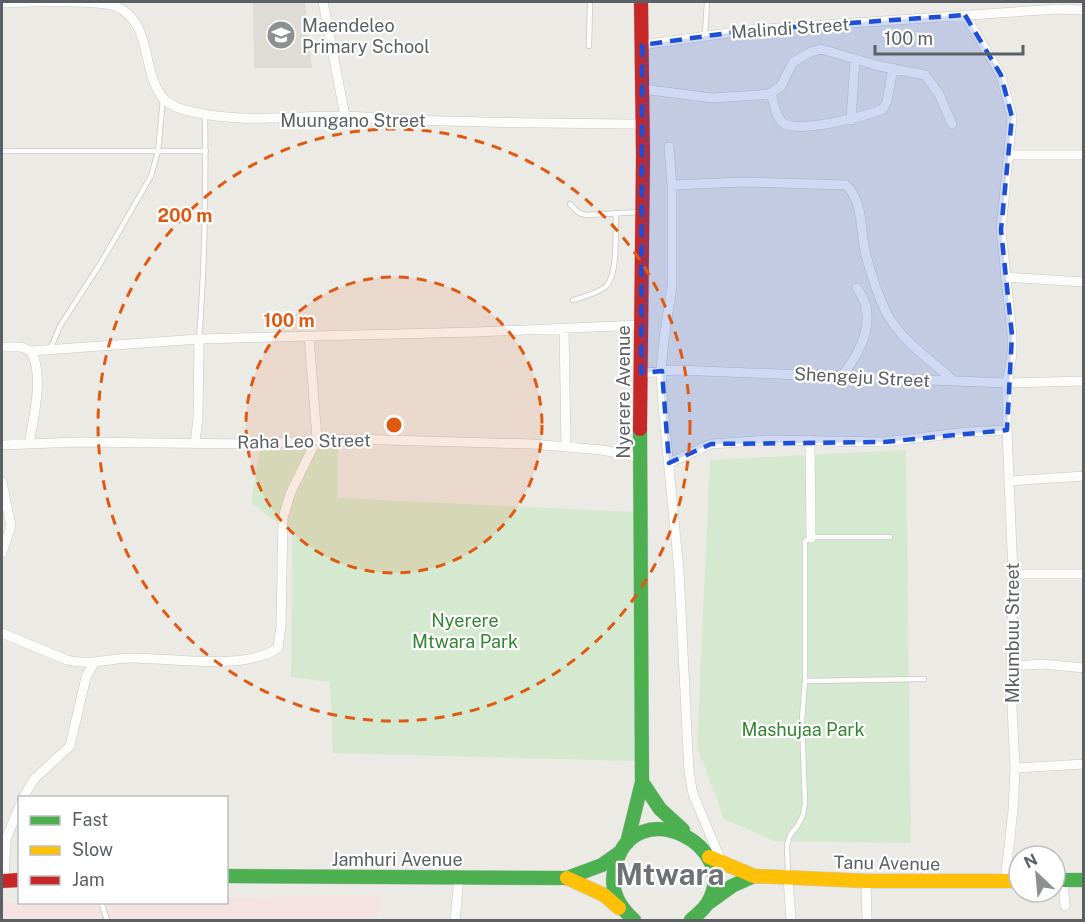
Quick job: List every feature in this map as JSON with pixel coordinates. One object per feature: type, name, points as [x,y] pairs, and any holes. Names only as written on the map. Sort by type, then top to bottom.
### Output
[{"type":"street","points":[[2,3],[88,2],[112,5],[126,12],[132,17],[142,34],[155,81],[163,98]]},
{"type":"street","points":[[126,12],[130,2]]},
{"type":"street","points":[[323,2],[345,116]]},
{"type":"street","name":"Nyerere Avenue","points":[[629,917],[616,899],[612,884],[613,867],[623,848],[642,782],[640,325],[642,2]]},
{"type":"street","name":"Malindi Street","points":[[642,45],[705,35],[786,27],[965,15],[1057,5],[1083,10]]},
{"type":"street","name":"Mkumbuu Street","points":[[965,15],[1001,75],[1012,117],[1001,230],[1012,335],[1012,354],[1007,383],[1007,430],[1013,574],[1011,666],[1015,768],[1013,844]]},
{"type":"street","points":[[643,88],[712,99],[741,98],[771,93],[781,86],[793,62],[821,49],[855,60],[925,75],[930,80],[952,124]]},
{"type":"street","points":[[851,120],[855,60]]},
{"type":"street","points":[[771,93],[778,116],[786,124],[806,125],[851,120],[883,108],[889,93],[893,68]]},
{"type":"street","name":"Muungano Street","points":[[163,98],[172,105],[205,114],[237,119],[345,116],[415,120],[642,124]]},
{"type":"street","points":[[669,147],[672,185],[672,286],[664,339],[663,406],[679,571],[688,773],[715,860],[713,889],[707,904]]},
{"type":"street","points":[[1010,155],[1083,155]]},
{"type":"street","points":[[672,185],[743,182],[846,185],[855,196],[866,254],[892,323],[900,334],[954,381]]},
{"type":"street","points":[[1005,277],[1083,282]]},
{"type":"street","points":[[841,376],[853,362],[866,336],[866,306],[857,288]]},
{"type":"street","points":[[2,347],[21,347],[31,351],[199,339],[640,325]]},
{"type":"street","points":[[564,328],[566,447]]},
{"type":"street","points":[[2,633],[68,660],[94,663],[130,658],[178,661],[236,660],[270,653],[279,648],[283,518],[290,494],[317,440],[309,336]]},
{"type":"street","points":[[195,443],[198,418],[199,339]]},
{"type":"street","points":[[29,443],[36,401],[37,373],[35,358],[31,351]]},
{"type":"street","name":"Shengeju Street","points":[[641,373],[706,371],[1007,383],[1083,381]]},
{"type":"street","points":[[669,463],[711,444],[766,440],[884,442],[1007,430]]},
{"type":"street","name":"Raha Leo Street","points":[[2,446],[29,443],[247,444],[351,439],[532,444],[602,450],[641,458]]},
{"type":"street","points":[[810,440],[811,538]]},
{"type":"street","points":[[1010,482],[1083,476]]},
{"type":"street","points":[[2,482],[11,526],[2,553]]},
{"type":"street","points":[[1013,574],[1083,574]]},
{"type":"street","points":[[24,796],[34,779],[70,746],[87,677],[94,663]]},
{"type":"street","points":[[1011,666],[1042,664],[1083,668]]},
{"type":"street","points":[[1015,768],[1083,764]]},
{"type":"street","points":[[642,782],[665,817],[701,845],[715,860],[754,876]]},
{"type":"street","points":[[18,810],[6,839],[3,881],[18,880]]},
{"type":"street","points":[[567,878],[613,860],[641,833],[657,828],[674,829],[689,835]]},
{"type":"street","name":"Jamhuri Avenue","points":[[228,876],[567,878]]},
{"type":"street","points":[[691,921],[707,904],[732,886],[754,876]]},
{"type":"street","name":"Tanu Avenue","points":[[754,876],[866,881],[1007,882]]},
{"type":"street","points":[[455,921],[459,877]]},
{"type":"street","points":[[567,878],[604,895],[629,917]]},
{"type":"street","points":[[788,878],[790,921]]},
{"type":"street","points":[[1067,880],[1083,880]]},
{"type":"street","points":[[866,881],[867,921]]},
{"type":"lane","points":[[590,2],[590,46]]},
{"type":"lane","points":[[705,35],[707,2]]},
{"type":"lane","points":[[50,350],[60,326],[102,261],[151,176],[158,151],[163,98]]},
{"type":"lane","points":[[199,339],[204,266],[205,114]]},
{"type":"lane","points":[[2,151],[206,151]]},
{"type":"lane","points":[[570,204],[579,213],[586,214],[641,212]]},
{"type":"lane","points":[[573,300],[597,292],[607,286],[610,281],[615,254],[616,213]]},
{"type":"lane","points":[[788,878],[787,846],[790,836],[803,815],[805,803],[802,720],[805,681],[804,544],[807,538],[890,537]]},
{"type":"lane","points":[[805,681],[924,679]]},
{"type":"lane","points":[[101,904],[107,921]]},
{"type":"highlighted area","points":[[965,15],[1001,75],[1012,117],[1001,230],[1012,335],[1007,430],[884,442],[711,444],[669,463],[662,371],[641,373],[642,45],[750,30]]},
{"type":"shaded area","name":"Maendeleo Primary School","points":[[253,2],[305,2],[312,68],[254,68]]},
{"type":"shaded area","points":[[380,895],[378,920],[2,920],[2,902],[18,902],[18,904],[228,904],[228,898]]},
{"type":"green space","name":"Nyerere Mtwara Park","points":[[338,448],[338,498],[633,512],[635,761],[333,753],[330,682],[291,677],[292,533],[251,503],[260,451]]},
{"type":"green space","name":"Mashujaa Park","points":[[906,450],[911,843],[774,841],[724,819],[697,746],[710,460]]},
{"type":"traffic: fast","points":[[627,843],[642,782],[640,429]]},
{"type":"traffic: fast","points":[[642,782],[660,809],[683,830]]},
{"type":"traffic: fast","points":[[634,920],[623,909],[616,896],[613,882],[615,867],[626,844],[642,832],[662,829],[682,834],[699,846],[711,862],[714,882],[707,904],[691,920]]},
{"type":"traffic: fast","points":[[228,876],[567,878],[602,865],[619,853]]},
{"type":"traffic: fast","points":[[707,904],[732,886],[754,876]]},
{"type":"traffic: fast","points":[[1067,880],[1084,880]]},
{"type":"traffic: slow","points":[[709,857],[754,876],[866,881],[1007,881]]},
{"type":"traffic: slow","points":[[567,878],[604,895],[619,908]]},
{"type":"traffic: jam","points":[[640,429],[643,156],[641,2]]},
{"type":"traffic: jam","points":[[2,881],[18,880]]},
{"type":"place","name":"Maendeleo Primary School","points":[[281,35]]},
{"type":"district","name":"Mtwara","points":[[670,874]]}]
